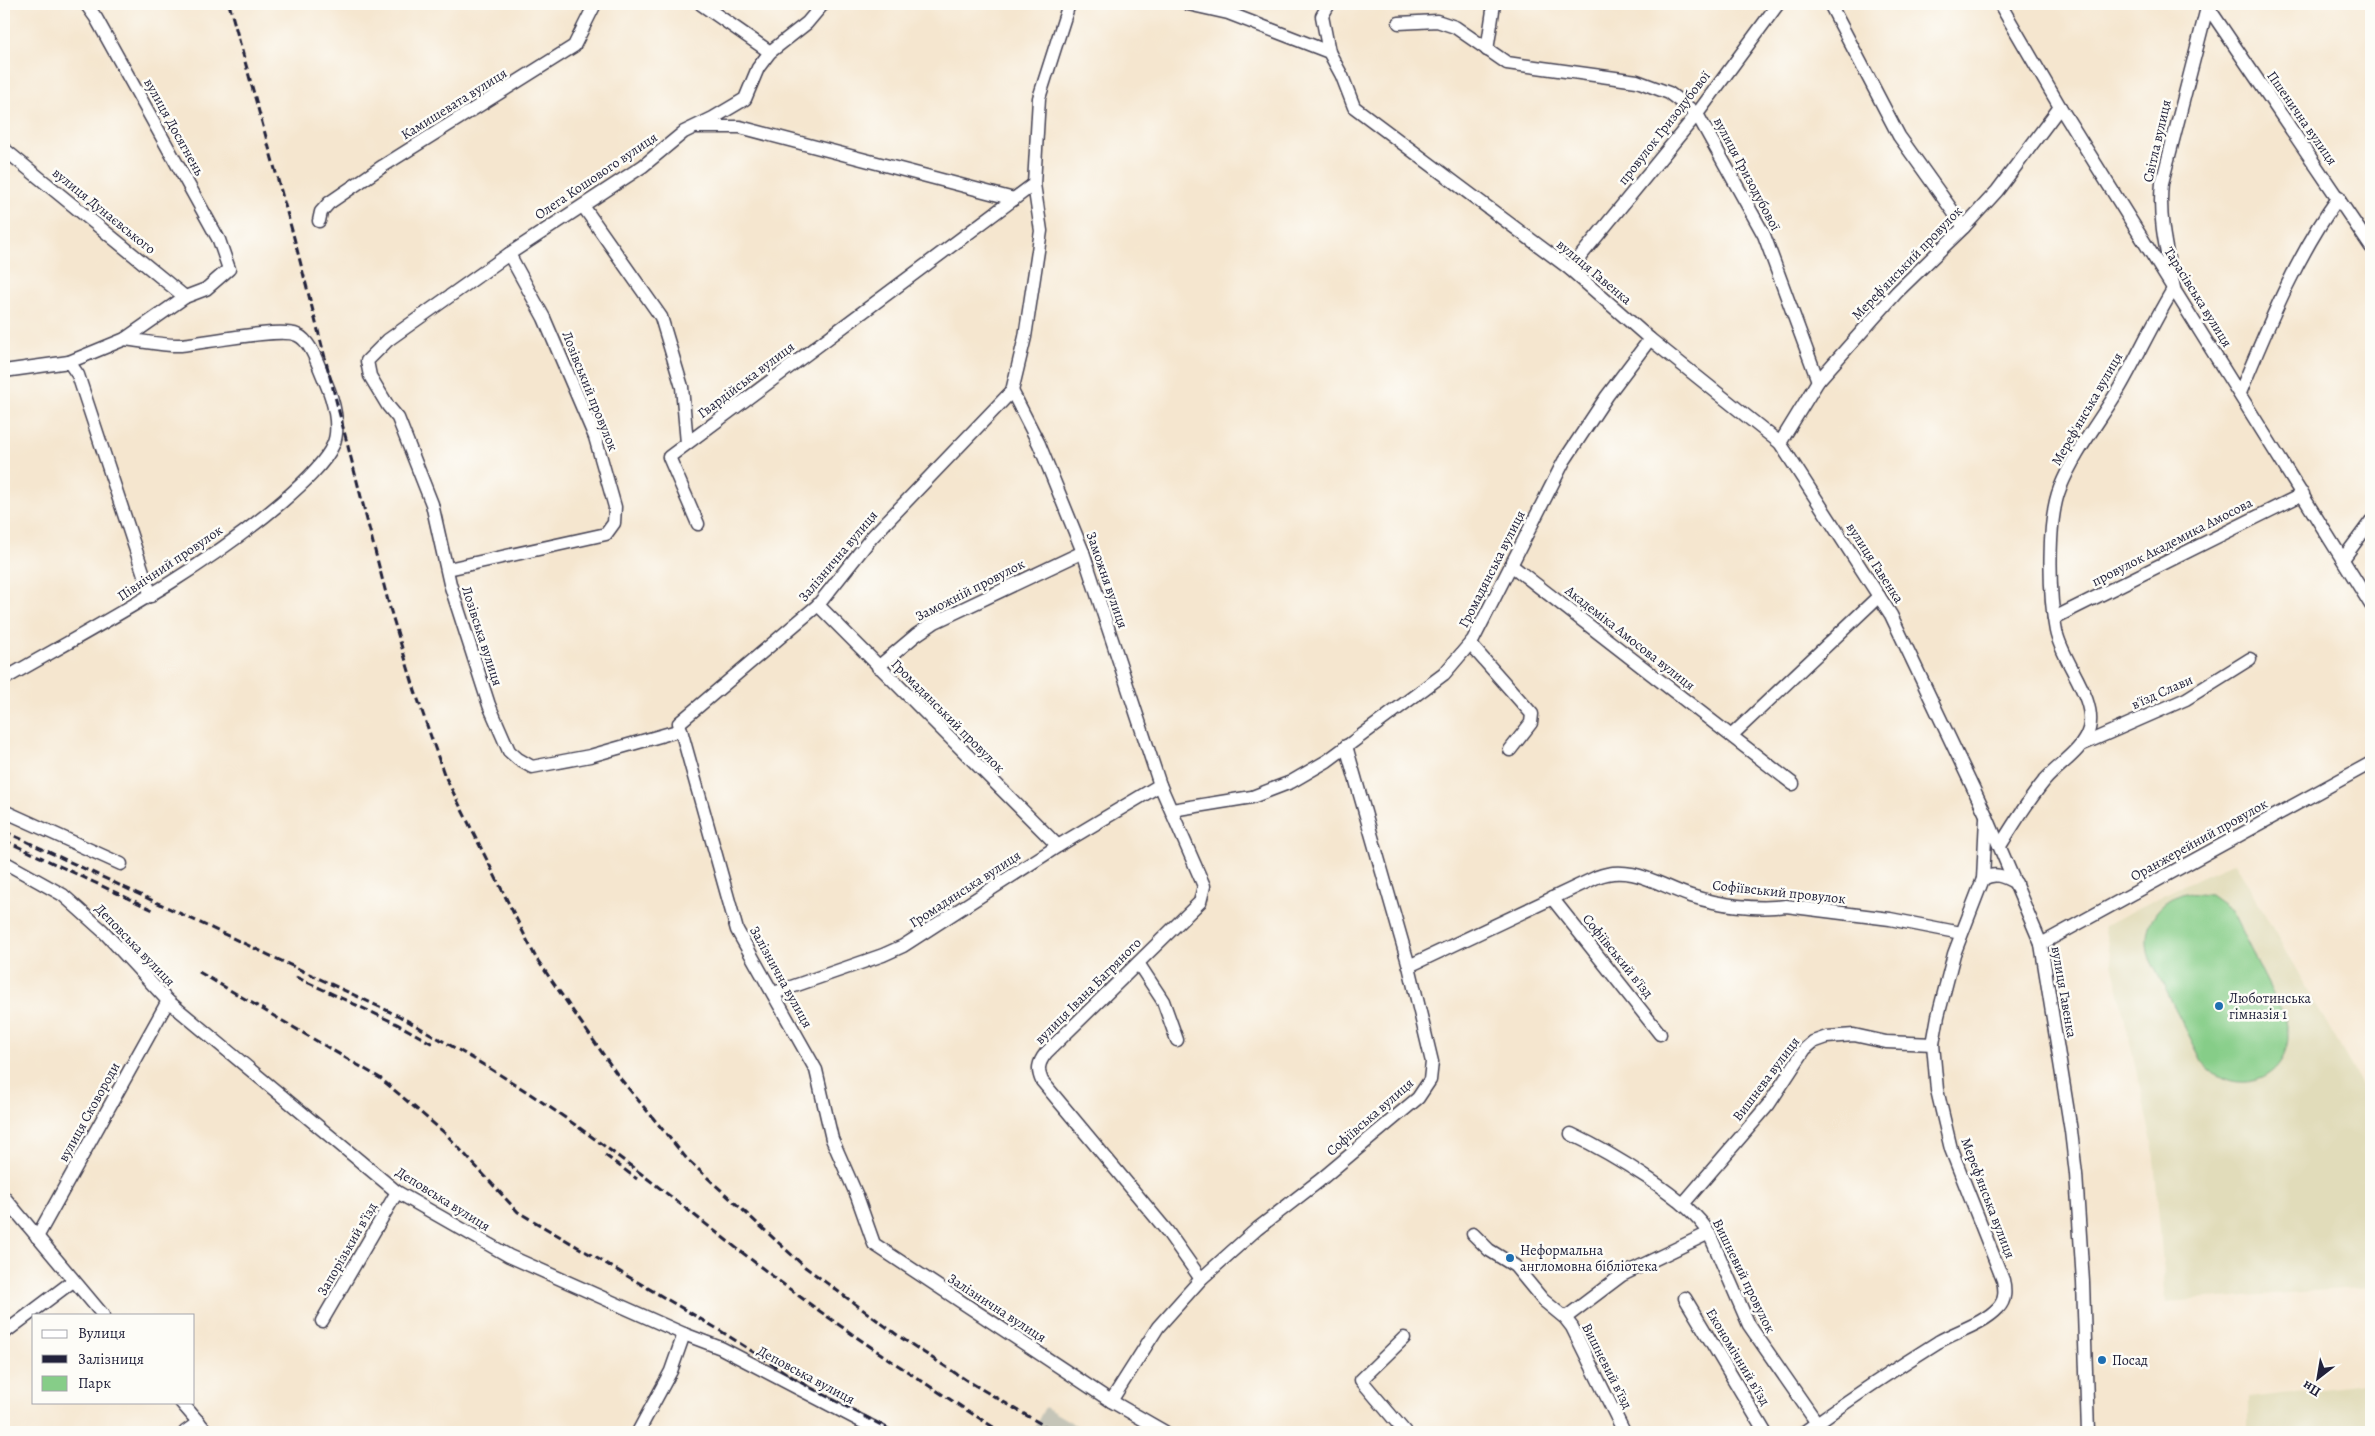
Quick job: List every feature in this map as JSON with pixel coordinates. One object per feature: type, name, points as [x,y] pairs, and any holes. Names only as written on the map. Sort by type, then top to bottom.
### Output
[{"type":"street","name":"вулиця Досягнень","points":[[86,4],[96,18],[219,240],[229,269],[206,289],[185,297]]},
{"type":"street","name":"Камишевата вулиця","points":[[319,221],[322,212],[329,202],[574,46],[595,4]]},
{"type":"street","points":[[701,4],[770,52]]},
{"type":"street","name":"Олега Кошового вулиця","points":[[367,361],[388,340],[564,216],[583,206],[643,166],[684,132],[745,99],[758,68],[770,52],[807,24],[823,4]]},
{"type":"street","points":[[1012,391],[1025,337],[1041,231],[1034,184],[1039,98],[1069,4]]},
{"type":"street","points":[[1188,4],[1228,13],[1329,52]]},
{"type":"street","name":"вулиця Гавенка","points":[[1328,4],[1322,16],[1329,52],[1342,76],[1354,107],[1570,268],[1650,340],[1780,443],[1891,615],[1986,815],[2041,944],[2070,1122],[2076,1174],[2084,1282],[2088,1432]]},
{"type":"street","points":[[1486,50],[1494,4]]},
{"type":"street","name":"провулок Гризодубової","points":[[1570,268],[1697,114],[1778,4]]},
{"type":"street","points":[[1830,4],[1899,136],[1964,227]]},
{"type":"street","name":"Тарасівська вулиця","points":[[2000,4],[2060,107],[2304,494],[2371,605]]},
{"type":"street","name":"Пшенична вулиця","points":[[2208,5],[2371,247]]},
{"type":"street","name":"Світла вулиця","points":[[2174,288],[2164,239],[2160,198],[2162,183],[2208,5]]},
{"type":"street","name":"вулиця Гризодубової","points":[[1399,23],[1438,21],[1455,27],[1507,63],[1637,81],[1654,86],[1669,93],[1697,114],[1764,235],[1818,381]]},
{"type":"street","name":"Мереф'янський провулок","points":[[1780,443],[1818,381],[1897,292],[1964,227],[1997,191],[2060,107]]},
{"type":"street","points":[[696,127],[740,127],[1014,199]]},
{"type":"street","name":"вулиця Дунаєвського","points":[[4,149],[185,297]]},
{"type":"street","name":"Гвардійська вулиця","points":[[687,443],[1034,184]]},
{"type":"street","points":[[2240,394],[2259,347],[2308,244],[2316,229],[2339,197]]},
{"type":"street","name":"Гвардійська вулиця","points":[[583,206],[661,317],[682,387],[687,443]]},
{"type":"street","name":"Лозівський провулок","points":[[448,568],[606,534],[614,524],[615,507],[595,437],[544,318],[509,254]]},
{"type":"street","name":"Мереф'янська вулиця","points":[[2000,846],[2024,808],[2046,779],[2081,745],[2090,722],[2089,706],[2063,652],[2056,632],[2054,618],[2052,517],[2059,489],[2078,451],[2117,392],[2157,315],[2174,288]]},
{"type":"street","points":[[4,371],[69,362],[125,339],[185,297]]},
{"type":"street","name":"Північний провулок","points":[[4,679],[152,596],[260,521],[307,480],[333,445],[337,430],[328,389],[311,350],[301,336],[294,333],[268,334],[180,345],[125,339]]},
{"type":"street","name":"Громадянська вулиця","points":[[1172,810],[1252,798],[1274,790],[1309,773],[1444,674],[1470,644],[1564,461],[1607,396],[1650,340]]},
{"type":"street","name":"Лозівська вулиця","points":[[367,361],[370,376],[388,406],[398,418],[432,504],[448,568],[450,584],[489,705],[509,752],[532,767],[590,756],[681,730]]},
{"type":"street","points":[[69,362],[78,375],[152,596]]},
{"type":"street","name":"Заможня вулиця","points":[[1012,391],[1039,444],[1083,552],[1160,785]]},
{"type":"street","name":"Залізнична вулиця","points":[[1012,391],[872,537],[818,605],[679,723],[737,930],[816,1070],[832,1139],[857,1196],[874,1244],[1111,1401],[1166,1432]]},
{"type":"street","points":[[687,443],[668,457],[698,524]]},
{"type":"street","name":"провулок Академика Амосова","points":[[2054,618],[2304,494]]},
{"type":"street","points":[[2343,559],[2371,521]]},
{"type":"street","name":"Заможній провулок","points":[[878,667],[935,622],[1083,552]]},
{"type":"street","name":"Академіка Амосова вулиця","points":[[1510,565],[1732,734],[1793,784]]},
{"type":"street","points":[[1732,734],[1879,596]]},
{"type":"street","name":"Громадянський провулок","points":[[818,605],[1058,846]]},
{"type":"street","points":[[1470,644],[1532,714],[1531,723],[1510,750]]},
{"type":"street","name":"в'їзд Слави","points":[[2081,745],[2186,699],[2250,659]]},
{"type":"street","name":"Софіївська вулиця","points":[[1111,1401],[1158,1327],[1201,1279],[1257,1228],[1319,1182],[1418,1098],[1427,1087],[1432,1062],[1409,966],[1346,746]]},
{"type":"street","name":"Оранжерейний провулок","points":[[2041,944],[2371,763]]},
{"type":"street","name":"Громадянська вулиця","points":[[774,993],[903,946],[1058,846],[1160,785]]},
{"type":"street","name":"вулиця Івана Багряного","points":[[1160,785],[1202,881],[1204,892],[1200,902],[1046,1053],[1039,1066],[1039,1074],[1042,1081],[1167,1231],[1201,1279]]},
{"type":"street","points":[[4,812],[120,864]]},
{"type":"street","name":"Мереф'янська вулиця","points":[[1804,1432],[1939,1342],[1990,1314],[2004,1300],[2003,1280],[1951,1149],[1937,1090],[1933,1044],[1938,1016],[1961,934],[1983,879],[1986,815]]},
{"type":"street","name":"Деповська вулиця","points":[[4,862],[63,894],[103,931],[168,1001],[398,1192],[509,1256],[684,1334],[721,1348],[882,1432]]},
{"type":"street","name":"Софіївський провулок","points":[[1409,966],[1606,873],[1626,872],[1707,900],[1769,907],[1786,906],[1890,919],[1961,934]]},
{"type":"street","points":[[1983,879],[1990,875],[2002,875],[2016,883]]},
{"type":"street","name":"Софіївський в'їзд","points":[[1552,898],[1660,1034]]},
{"type":"street","points":[[1138,963],[1163,1001],[1177,1040]]},
{"type":"street","name":"вулиця Сковороди","points":[[37,1237],[168,1001]]},
{"type":"street","name":"Вишнева вулиця","points":[[1683,1204],[1769,1104],[1805,1049],[1813,1042],[1827,1037],[1854,1035],[1886,1042],[1933,1044]]},
{"type":"street","name":"Вишневий провулок","points":[[1571,1134],[1659,1187],[1693,1212],[1709,1233],[1749,1325],[1817,1423]]},
{"type":"street","name":"Запорізький вʼїзд","points":[[322,1321],[398,1192]]},
{"type":"street","points":[[4,1197],[102,1314]]},
{"type":"street","points":[[1565,1318],[1622,1275],[1709,1233]]},
{"type":"street","name":"Вишневий в’їзд","points":[[1473,1234],[1489,1250],[1514,1266],[1543,1300],[1565,1318],[1572,1327],[1624,1432]]},
{"type":"street","points":[[4,1332],[73,1281]]},
{"type":"street","name":"Економічний в'їзд","points":[[1685,1298],[1765,1432]]},
{"type":"street","points":[[638,1432],[671,1371],[684,1334]]},
{"type":"street","points":[[1404,1338],[1361,1380],[1405,1432]]},
{"type":"street","points":[[183,1404],[203,1427],[185,1432]]},
{"type":"shaded area","name":"Люботинська гiмназiя 1","points":[[2235,862],[2371,1101],[2371,1287],[2166,1302],[2153,1147],[2104,926],[2187,883]]},
{"type":"shaded area","points":[[2371,1383],[2371,1432],[2248,1432],[2248,1398]]},
{"type":"shaded area","points":[[1045,1407],[1088,1432],[1032,1432]]},
{"type":"green space","points":[[2185,893],[2210,895],[2231,910],[2286,1020],[2288,1039],[2284,1056],[2275,1069],[2262,1078],[2248,1082],[2232,1081],[2216,1074],[2202,1061],[2150,959],[2147,937],[2152,918],[2165,903]]},
{"type":"railway","points":[[229,4],[293,234],[389,605],[415,691],[444,774],[536,958],[619,1077],[687,1159],[805,1267],[900,1337],[966,1380],[1055,1432]]},
{"type":"railway","points":[[4,831],[399,1016],[493,1071],[548,1106],[608,1149],[836,1323],[1001,1432]]},
{"type":"railway","points":[[4,840],[153,910]]},
{"type":"railway","points":[[199,972],[380,1078],[446,1134],[518,1212],[716,1328],[800,1382],[894,1432]]},
{"type":"railway","points":[[296,977],[397,1024],[433,1044]]},
{"type":"railway","points":[[605,1155],[637,1179]]},
{"type":"place","name":"Люботинська гiмназiя 1","points":[[2219,1006]]},
{"type":"place","name":"Неформальна англомовна бібліотека","points":[[1510,1258]]},
{"type":"place","name":"Посад","points":[[2102,1360]]}]
